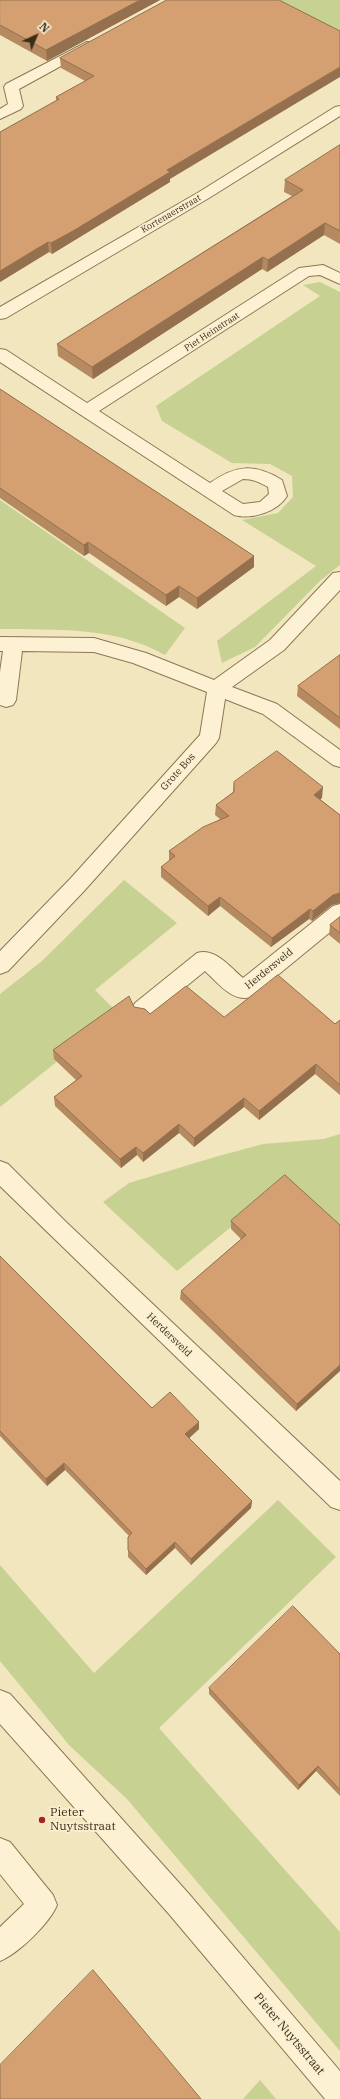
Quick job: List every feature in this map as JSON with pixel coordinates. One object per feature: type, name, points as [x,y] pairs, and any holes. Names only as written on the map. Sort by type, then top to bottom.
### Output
[{"type":"street","points":[[0,115],[16,106],[6,84],[102,38]]},
{"type":"street","name":"Kortenaerstraat","points":[[0,314],[204,195],[340,110]]},
{"type":"street","name":"Piet Heinstraat","points":[[86,411],[176,356],[305,271],[323,270],[340,279]]},
{"type":"street","points":[[0,354],[210,491]]},
{"type":"street","points":[[218,687],[277,645],[340,578]]},
{"type":"street","points":[[6,700],[6,644],[94,645],[139,658],[218,687],[270,709],[340,760]]},
{"type":"street","name":"Grote Bos","points":[[0,965],[77,885],[208,738],[218,687]]},
{"type":"street","name":"Herdersveld","points":[[143,1009],[205,959],[244,991],[340,912]]},
{"type":"street","name":"Herdersveld","points":[[0,1171],[58,1229],[340,1498]]},
{"type":"street","name":"Pieter Nuytsstraat","points":[[0,1704],[179,1904],[340,2094]]},
{"type":"street","points":[[0,1852],[43,1905],[0,1947]]},
{"type":"green space","points":[[272,0],[340,0],[340,34]]},
{"type":"green space","points":[[320,282],[340,292],[340,565],[321,580],[255,647],[222,663],[217,641],[316,566],[242,520],[278,513],[293,497],[292,476],[270,464],[232,463],[162,421],[156,406],[320,296],[303,285]]},
{"type":"green space","points":[[0,500],[185,628],[165,655],[126,639],[105,634],[63,630],[0,629]]},
{"type":"green space","points":[[124,880],[177,923],[95,990],[118,1013],[0,1107],[0,994],[42,961]]},
{"type":"green space","points":[[340,1134],[340,1232],[285,1183],[177,1271],[103,1202],[129,1183],[215,1157],[263,1144],[324,1139]]},
{"type":"green space","points":[[278,1500],[336,1557],[159,1728],[340,1932],[340,2051],[127,1799],[69,1745],[0,1661],[0,1565],[94,1673]]},
{"type":"green space","points":[[260,2080],[276,2099],[243,2099]]},
{"type":"building","points":[[0,0],[140,0],[46,50],[0,25]]},
{"type":"building","points":[[167,0],[279,0],[340,31],[340,67],[167,170],[170,172],[73,231],[51,243],[48,242],[0,271],[0,132],[59,99],[56,97],[94,76],[60,58]]},
{"type":"building","points":[[340,145],[340,231],[325,223],[268,260],[263,257],[92,367],[57,344],[303,190],[285,180]]},
{"type":"building","points":[[0,389],[254,556],[197,598],[179,586],[166,595],[88,542],[84,545],[0,488]]},
{"type":"building","points":[[340,655],[340,718],[298,686]]},
{"type":"building","points":[[277,751],[323,787],[314,795],[340,815],[340,893],[333,895],[313,911],[310,909],[272,938],[220,897],[208,906],[161,867],[175,856],[169,851],[203,827],[229,816],[216,805],[234,792],[234,782]]},
{"type":"building","points":[[340,917],[340,933],[330,925]]},
{"type":"building","points":[[278,975],[335,1024],[340,1020],[340,1085],[316,1064],[259,1111],[244,1098],[194,1138],[179,1124],[143,1153],[136,1147],[120,1159],[54,1097],[82,1076],[53,1050],[129,996],[134,1007],[145,1009],[150,1014],[186,986],[224,1017]]},
{"type":"building","points":[[285,1175],[340,1225],[340,1365],[297,1404],[181,1291],[246,1235],[231,1221]]},
{"type":"building","points":[[0,1256],[152,1408],[170,1392],[199,1422],[185,1434],[252,1501],[191,1559],[175,1542],[146,1569],[128,1550],[128,1537],[132,1533],[64,1463],[46,1479],[0,1431]]},
{"type":"building","points":[[293,1606],[340,1654],[340,1790],[318,1766],[299,1785],[209,1688]]},
{"type":"building","points":[[93,1970],[201,2099],[0,2099],[0,2065]]},
{"type":"place","name":"Pieter Nuytsstraat","points":[[42,1820]]}]
